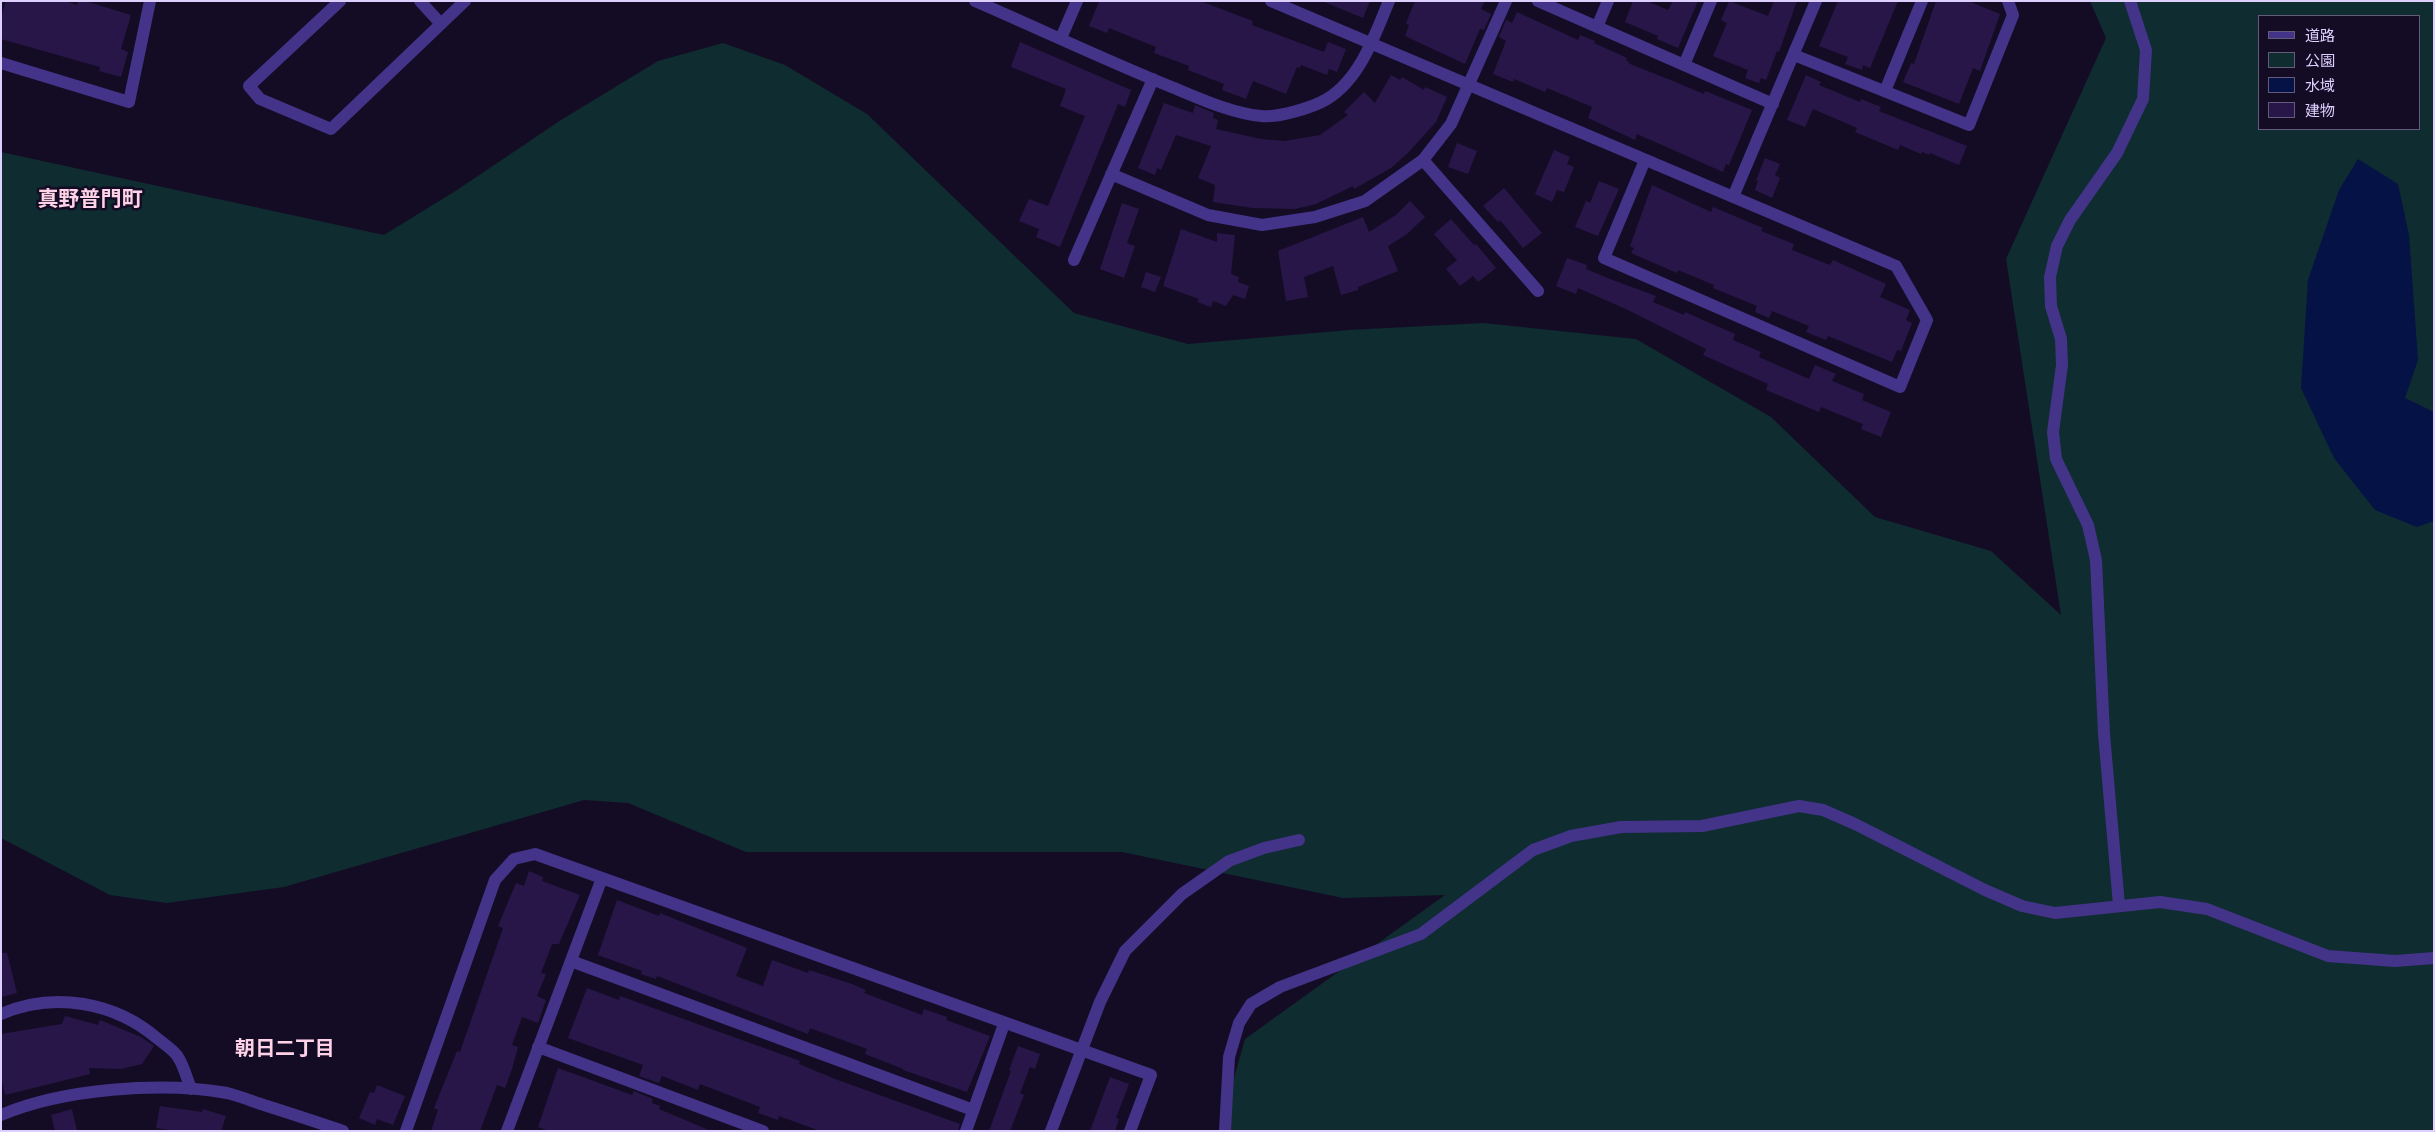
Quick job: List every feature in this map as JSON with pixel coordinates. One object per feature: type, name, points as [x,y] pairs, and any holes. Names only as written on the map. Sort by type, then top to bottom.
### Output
[{"type":"street","points":[[1,62],[129,102],[150,1]]},
{"type":"street","points":[[340,1],[249,86],[260,99],[331,129],[465,1]]},
{"type":"street","points":[[420,1],[441,24]]},
{"type":"street","points":[[975,1],[1215,104],[1262,116],[1296,111],[1327,99],[1351,77],[1371,44],[1389,1]]},
{"type":"street","points":[[1061,38],[1077,1]]},
{"type":"street","points":[[1111,174],[1208,215],[1262,225],[1315,217],[1365,201],[1423,160],[1451,124],[1506,1]]},
{"type":"street","points":[[1538,1],[1773,104]]},
{"type":"street","points":[[1597,27],[1608,1]]},
{"type":"street","points":[[1684,65],[1711,1]]},
{"type":"street","points":[[1733,197],[1816,1]]},
{"type":"street","points":[[1885,91],[1922,1]]},
{"type":"street","points":[[1794,55],[1969,125],[2013,15],[2008,1]]},
{"type":"street","points":[[2119,905],[2104,734],[2096,560],[2088,525],[2056,458],[2053,432],[2062,365],[2061,339],[2051,306],[2050,277],[2057,246],[2070,220],[2117,153],[2143,98],[2146,50],[2130,1]]},
{"type":"street","points":[[1276,2],[1896,266],[1927,320],[1900,387],[1604,258],[1645,160]]},
{"type":"street","points":[[1074,260],[1153,79]]},
{"type":"street","points":[[1423,160],[1538,291]]},
{"type":"street","points":[[1225,1131],[1229,1057],[1239,1023],[1251,1004],[1280,987],[1421,934],[1533,850],[1571,836],[1621,827],[1702,826],[1799,806],[1823,810],[1985,890],[2022,906],[2055,912],[2160,902],[2207,909],[2328,956],[2395,961],[2434,958]]},
{"type":"street","points":[[1051,1131],[1100,1002],[1125,950],[1182,894],[1229,861],[1264,848],[1299,840]]},
{"type":"street","points":[[406,1131],[495,880],[514,859],[535,854],[1004,1024],[1151,1075],[1130,1131]]},
{"type":"street","points":[[507,1131],[602,878]]},
{"type":"street","points":[[571,961],[974,1110]]},
{"type":"street","points":[[1,1014],[44,1003],[72,1002],[80,1002],[115,1013],[146,1029],[178,1056],[191,1088]]},
{"type":"street","points":[[966,1131],[1004,1024]]},
{"type":"street","points":[[538,1047],[763,1131]]},
{"type":"street","points":[[1,1115],[26,1105],[96,1093],[156,1086],[228,1093],[343,1131]]},
{"type":"green space","points":[[2090,1],[2434,1],[2434,1131],[1219,1131],[1245,1039],[1445,895],[1343,898],[1122,852],[746,852],[628,803],[584,800],[284,887],[167,903],[110,895],[1,838],[1,152],[384,235],[457,190],[561,120],[658,61],[723,43],[785,65],[867,114],[1074,313],[1188,344],[1349,330],[1483,323],[1636,339],[1771,417],[1875,517],[1991,551],[2061,615],[2006,259],[2106,38]]},
{"type":"water","points":[[2358,159],[2398,184],[2409,235],[2418,360],[2405,398],[2434,412],[2434,521],[2417,527],[2375,510],[2334,458],[2301,388],[2308,280],[2339,190]]},
{"type":"building","points":[[6,1],[65,1],[77,5],[78,1],[85,1],[131,15],[121,49],[128,52],[121,77],[99,71],[100,67],[1,39],[1,17]]},
{"type":"building","points":[[1099,1],[1200,1],[1253,21],[1252,25],[1324,52],[1328,42],[1346,49],[1337,72],[1329,69],[1327,75],[1301,65],[1300,68],[1297,67],[1286,94],[1253,81],[1246,99],[1222,90],[1224,84],[1188,70],[1189,66],[1154,53],[1156,47],[1109,28],[1107,33],[1089,26]]},
{"type":"building","points":[[1322,1],[1370,1],[1363,18]]},
{"type":"building","points":[[1415,1],[1485,1],[1481,9],[1491,14],[1484,30],[1480,29],[1465,64],[1405,36],[1409,25],[1406,23]]},
{"type":"building","points":[[1633,1],[1647,1],[1668,10],[1673,1],[1698,1],[1678,48],[1657,39],[1658,36],[1625,22]]},
{"type":"building","points":[[1729,1],[1768,16],[1774,1],[1797,1],[1779,52],[1777,51],[1766,80],[1761,78],[1759,83],[1745,78],[1748,70],[1713,56],[1727,23],[1721,20]]},
{"type":"building","points":[[1838,1],[1898,1],[1870,68],[1863,65],[1862,70],[1845,64],[1848,57],[1819,46]]},
{"type":"building","points":[[1936,1],[1968,1],[2000,14],[1980,71],[1973,68],[1959,104],[1903,82],[1911,63],[1914,64]]},
{"type":"building","points":[[1517,12],[1578,40],[1580,35],[1595,41],[1594,43],[1627,58],[1626,60],[1630,64],[1704,94],[1705,91],[1752,110],[1729,165],[1726,164],[1723,172],[1637,134],[1635,140],[1588,118],[1592,107],[1547,88],[1545,92],[1514,79],[1513,82],[1493,74],[1506,41],[1499,37],[1506,20],[1512,23]]},
{"type":"building","points":[[1020,42],[1131,90],[1125,107],[1118,104],[1060,247],[1036,237],[1039,229],[1019,221],[1029,199],[1048,206],[1085,116],[1060,106],[1066,89],[1011,67]]},
{"type":"building","points":[[1391,75],[1400,80],[1402,77],[1424,90],[1425,87],[1447,97],[1436,122],[1408,153],[1391,168],[1354,189],[1353,186],[1316,204],[1295,209],[1252,208],[1213,202],[1215,185],[1198,178],[1211,146],[1176,135],[1161,170],[1157,168],[1155,175],[1138,168],[1164,103],[1193,113],[1195,105],[1214,113],[1213,118],[1218,120],[1216,129],[1261,139],[1285,141],[1320,135],[1348,115],[1344,112],[1364,92],[1375,103]]},
{"type":"building","points":[[1806,75],[1821,82],[1819,85],[1860,102],[1861,99],[1881,107],[1879,111],[1967,146],[1959,165],[1930,153],[1929,155],[1922,152],[1921,154],[1900,145],[1898,150],[1855,132],[1857,128],[1813,109],[1805,127],[1787,120]]},
{"type":"building","points":[[1457,143],[1477,151],[1468,174],[1448,167]]},
{"type":"building","points":[[1554,150],[1570,157],[1567,164],[1574,167],[1564,192],[1557,190],[1552,202],[1535,194]]},
{"type":"building","points":[[1765,158],[1780,164],[1775,175],[1780,178],[1772,198],[1755,190],[1758,181],[1756,180]]},
{"type":"building","points":[[1599,181],[1619,189],[1598,236],[1575,227],[1586,201],[1590,203]]},
{"type":"building","points":[[1652,185],[1711,212],[1713,207],[1763,228],[1761,231],[1794,244],[1792,250],[1830,265],[1833,260],[1886,284],[1880,297],[1910,310],[1906,320],[1912,323],[1901,351],[1897,350],[1892,362],[1828,336],[1826,340],[1806,332],[1809,326],[1772,311],[1769,318],[1755,312],[1757,306],[1713,288],[1714,285],[1678,270],[1677,273],[1631,253],[1634,248],[1630,246]]},
{"type":"building","points":[[1504,188],[1542,233],[1523,248],[1500,220],[1498,222],[1483,206]]},
{"type":"building","points":[[1410,201],[1425,217],[1407,234],[1388,246],[1398,271],[1358,287],[1358,290],[1341,295],[1333,266],[1304,277],[1308,297],[1286,301],[1278,251],[1363,217],[1369,232],[1396,215]]},
{"type":"building","points":[[1122,203],[1139,209],[1127,243],[1135,246],[1124,278],[1100,269]]},
{"type":"building","points":[[1451,219],[1474,245],[1476,244],[1496,268],[1478,282],[1473,276],[1460,286],[1446,269],[1457,260],[1434,234]]},
{"type":"building","points":[[1181,229],[1217,242],[1217,233],[1235,235],[1231,274],[1239,277],[1238,282],[1249,286],[1245,299],[1233,295],[1226,306],[1213,301],[1211,307],[1197,302],[1199,299],[1163,286]]},
{"type":"building","points":[[1567,258],[1587,265],[1586,269],[1656,296],[1653,302],[1684,315],[1685,312],[1735,334],[1733,340],[1761,352],[1759,357],[1809,379],[1815,365],[1836,374],[1832,381],[1864,394],[1862,400],[1891,412],[1881,437],[1861,429],[1863,424],[1821,407],[1819,412],[1766,390],[1768,384],[1703,355],[1706,349],[1628,310],[1578,288],[1576,294],[1556,286]]},
{"type":"building","points":[[1146,272],[1161,277],[1155,292],[1141,287]]},
{"type":"building","points":[[529,871],[543,877],[542,881],[580,895],[559,944],[552,944],[541,973],[546,974],[537,996],[546,1000],[538,1023],[522,1017],[512,1045],[518,1047],[505,1088],[497,1085],[480,1131],[431,1131],[438,1110],[434,1108],[457,1051],[460,1052],[503,928],[498,926],[516,883],[524,886]]},
{"type":"building","points":[[617,900],[659,916],[660,913],[747,948],[736,976],[763,986],[772,960],[808,973],[809,970],[852,984],[866,990],[864,993],[922,1015],[924,1009],[947,1017],[946,1020],[990,1036],[967,1092],[903,1070],[865,1054],[867,1049],[810,1028],[808,1034],[657,976],[656,979],[641,974],[642,971],[598,955]]},
{"type":"building","points":[[1,953],[7,953],[17,993],[1,997]]},
{"type":"building","points":[[587,988],[619,1000],[620,996],[800,1061],[799,1064],[835,1079],[960,1124],[958,1131],[820,1131],[779,1116],[778,1120],[758,1113],[760,1107],[700,1084],[698,1090],[662,1076],[659,1083],[639,1076],[643,1065],[568,1038]]},
{"type":"building","points":[[65,1016],[98,1025],[100,1020],[141,1037],[154,1046],[142,1064],[121,1069],[89,1068],[90,1074],[5,1095],[1,1076],[1,1034],[62,1024]]},
{"type":"building","points":[[1018,1046],[1040,1054],[1035,1069],[1030,1067],[1020,1093],[1024,1095],[1010,1131],[989,1131],[1011,1071],[1009,1070]]},
{"type":"building","points":[[558,1068],[632,1095],[634,1091],[653,1099],[652,1103],[660,1106],[659,1109],[711,1131],[549,1131],[538,1127]]},
{"type":"building","points":[[1110,1077],[1129,1084],[1116,1118],[1119,1119],[1115,1131],[1090,1131]]},
{"type":"building","points":[[377,1085],[405,1096],[393,1125],[377,1119],[375,1125],[359,1118],[370,1092],[374,1093]]},
{"type":"building","points":[[160,1106],[202,1112],[203,1109],[226,1116],[221,1131],[177,1131],[156,1128]]},
{"type":"building","points":[[72,1109],[77,1131],[55,1131],[51,1115]]},
{"type":"district","name":"真野普門町","points":[[90,200]]},
{"type":"district","name":"朝日二丁目","points":[[285,1050]]}]
